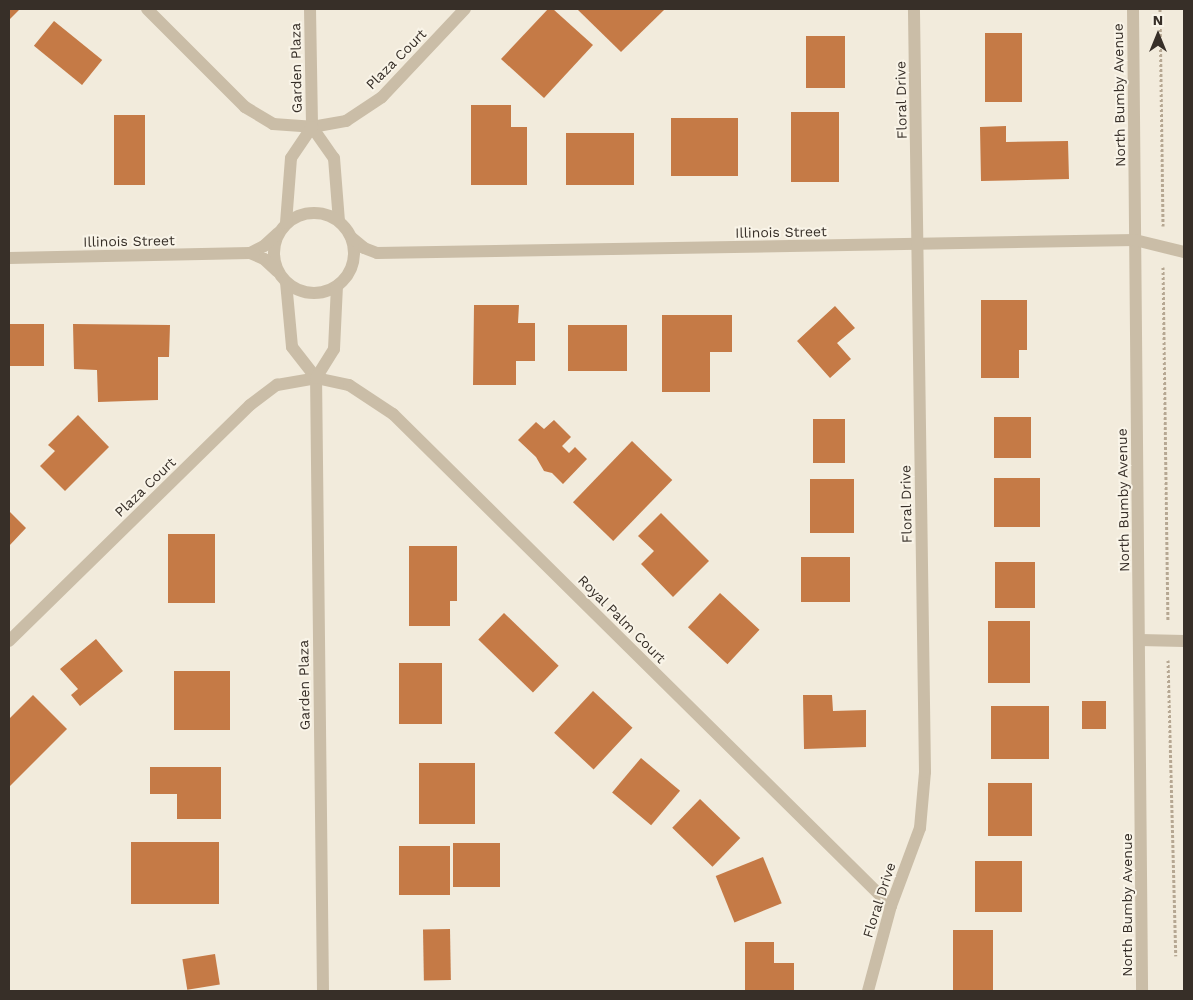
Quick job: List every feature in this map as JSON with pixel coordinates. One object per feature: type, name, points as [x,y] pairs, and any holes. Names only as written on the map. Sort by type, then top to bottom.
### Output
[{"type":"street","points":[[147,9],[245,107],[273,124],[312,127]]},
{"type":"street","name":"Garden Plaza","points":[[310,9],[312,127],[334,158],[340,221]]},
{"type":"street","name":"Plaza Court","points":[[312,127],[346,121],[382,97],[465,9]]},
{"type":"street","name":"Floral Drive","points":[[868,991],[891,906],[920,828],[925,772],[914,9]]},
{"type":"street","name":"North Bumby Avenue","points":[[1132,9],[1140,640],[1142,991]]},
{"type":"street","name":"Garden Plaza","points":[[282,228],[291,158],[312,127]]},
{"type":"street","points":[[305,213],[322,213],[340,221],[351,237],[377,253],[350,271],[337,286],[320,292],[299,291],[286,282],[264,259],[250,253],[264,246],[282,228],[305,213]]},
{"type":"street","points":[[277,271],[273,252],[282,228]]},
{"type":"street","points":[[350,271],[354,257],[351,237]]},
{"type":"street","name":"Illinois Street","points":[[377,253],[1135,240],[1184,252]]},
{"type":"street","name":"Illinois Street","points":[[9,258],[250,253]]},
{"type":"street","points":[[286,282],[292,347],[316,378],[334,349],[337,286]]},
{"type":"street","name":"Garden Plaza","points":[[316,378],[323,991]]},
{"type":"street","name":"Plaza Court","points":[[9,641],[250,405],[276,386],[316,378]]},
{"type":"street","name":"Royal Palm Court","points":[[316,378],[349,385],[393,414],[891,906]]},
{"type":"street","points":[[1140,640],[1184,641]]},
{"type":"path","points":[[1160,9],[1163,223]]},
{"type":"path","points":[[1163,292],[1168,610]]},
{"type":"path","points":[[1168,666],[1176,956]]},
{"type":"building","points":[[9,9],[20,9],[9,20]]},
{"type":"building","points":[[548,9],[553,9],[593,45],[544,98],[501,59]]},
{"type":"building","points":[[577,9],[665,9],[621,52]]},
{"type":"building","points":[[54,21],[102,60],[82,85],[34,46]]},
{"type":"building","points":[[985,33],[1022,33],[1022,102],[985,102]]},
{"type":"building","points":[[806,36],[845,36],[845,88],[806,88]]},
{"type":"building","points":[[471,105],[511,105],[511,127],[527,127],[527,185],[471,185]]},
{"type":"building","points":[[791,112],[839,112],[839,182],[791,182]]},
{"type":"building","points":[[114,115],[145,115],[145,185],[114,185]]},
{"type":"building","points":[[671,118],[738,118],[738,176],[671,176]]},
{"type":"building","points":[[1006,126],[1006,142],[1068,141],[1069,179],[981,181],[980,127]]},
{"type":"building","points":[[566,133],[634,133],[634,185],[566,185]]},
{"type":"building","points":[[981,300],[1027,300],[1027,350],[1019,350],[1019,378],[981,378]]},
{"type":"building","points":[[474,305],[519,305],[518,323],[535,323],[535,361],[516,361],[516,385],[473,385]]},
{"type":"building","points":[[835,306],[855,328],[837,343],[851,359],[830,378],[797,341]]},
{"type":"building","points":[[662,315],[732,315],[732,352],[710,352],[710,392],[662,392]]},
{"type":"building","points":[[9,324],[44,324],[44,366],[9,366]]},
{"type":"building","points":[[73,324],[170,325],[169,357],[158,357],[158,400],[98,402],[97,370],[74,369]]},
{"type":"building","points":[[568,325],[627,325],[627,371],[568,371]]},
{"type":"building","points":[[78,415],[109,447],[65,491],[40,466],[55,451],[48,445]]},
{"type":"building","points":[[994,417],[1031,417],[1031,458],[994,458]]},
{"type":"building","points":[[813,419],[845,419],[845,463],[813,463]]},
{"type":"building","points":[[554,420],[571,437],[562,446],[569,453],[575,447],[587,459],[563,484],[552,473],[544,471],[536,457],[518,440],[536,422],[544,429]]},
{"type":"building","points":[[632,441],[672,480],[613,541],[573,502]]},
{"type":"building","points":[[994,478],[1040,478],[1040,527],[994,527]]},
{"type":"building","points":[[810,479],[854,479],[854,533],[810,533]]},
{"type":"building","points":[[9,511],[26,528],[9,546]]},
{"type":"building","points":[[661,513],[709,561],[673,597],[641,564],[654,551],[638,536]]},
{"type":"building","points":[[168,534],[215,534],[215,603],[168,603]]},
{"type":"building","points":[[409,546],[457,546],[457,601],[450,601],[450,626],[409,626]]},
{"type":"building","points":[[801,557],[850,557],[850,602],[801,602]]},
{"type":"building","points":[[995,562],[1035,562],[1035,608],[995,608]]},
{"type":"building","points":[[720,593],[759,630],[727,664],[688,627]]},
{"type":"building","points":[[504,613],[559,666],[533,692],[478,640]]},
{"type":"building","points":[[988,621],[1030,621],[1030,683],[988,683]]},
{"type":"building","points":[[96,639],[123,671],[80,706],[71,695],[78,689],[60,669]]},
{"type":"building","points":[[399,663],[442,663],[442,724],[399,724]]},
{"type":"building","points":[[174,671],[230,671],[230,730],[174,730]]},
{"type":"building","points":[[593,691],[632,728],[594,770],[554,733]]},
{"type":"building","points":[[33,695],[67,729],[9,787],[9,719]]},
{"type":"building","points":[[803,695],[832,695],[833,711],[866,710],[866,747],[804,749]]},
{"type":"building","points":[[1082,701],[1106,701],[1106,729],[1082,729]]},
{"type":"building","points":[[991,706],[1049,706],[1049,759],[991,759]]},
{"type":"building","points":[[641,758],[680,791],[651,825],[612,792]]},
{"type":"building","points":[[419,763],[475,763],[475,824],[419,824]]},
{"type":"building","points":[[150,767],[221,767],[221,819],[177,819],[177,794],[150,794]]},
{"type":"building","points":[[988,783],[1032,783],[1032,836],[988,836]]},
{"type":"building","points":[[700,799],[740,838],[712,867],[672,828]]},
{"type":"building","points":[[131,842],[219,842],[219,904],[131,904]]},
{"type":"building","points":[[453,843],[500,843],[500,887],[453,887]]},
{"type":"building","points":[[399,846],[450,846],[450,895],[399,895]]},
{"type":"building","points":[[763,857],[782,903],[734,922],[716,876]]},
{"type":"building","points":[[975,861],[1022,861],[1022,912],[975,912]]},
{"type":"building","points":[[423,929],[450,929],[451,980],[424,980]]},
{"type":"building","points":[[953,930],[993,930],[993,991],[953,991]]},
{"type":"building","points":[[745,942],[774,942],[774,963],[794,963],[794,991],[745,991]]},
{"type":"building","points":[[215,954],[220,985],[187,990],[182,959]]}]
